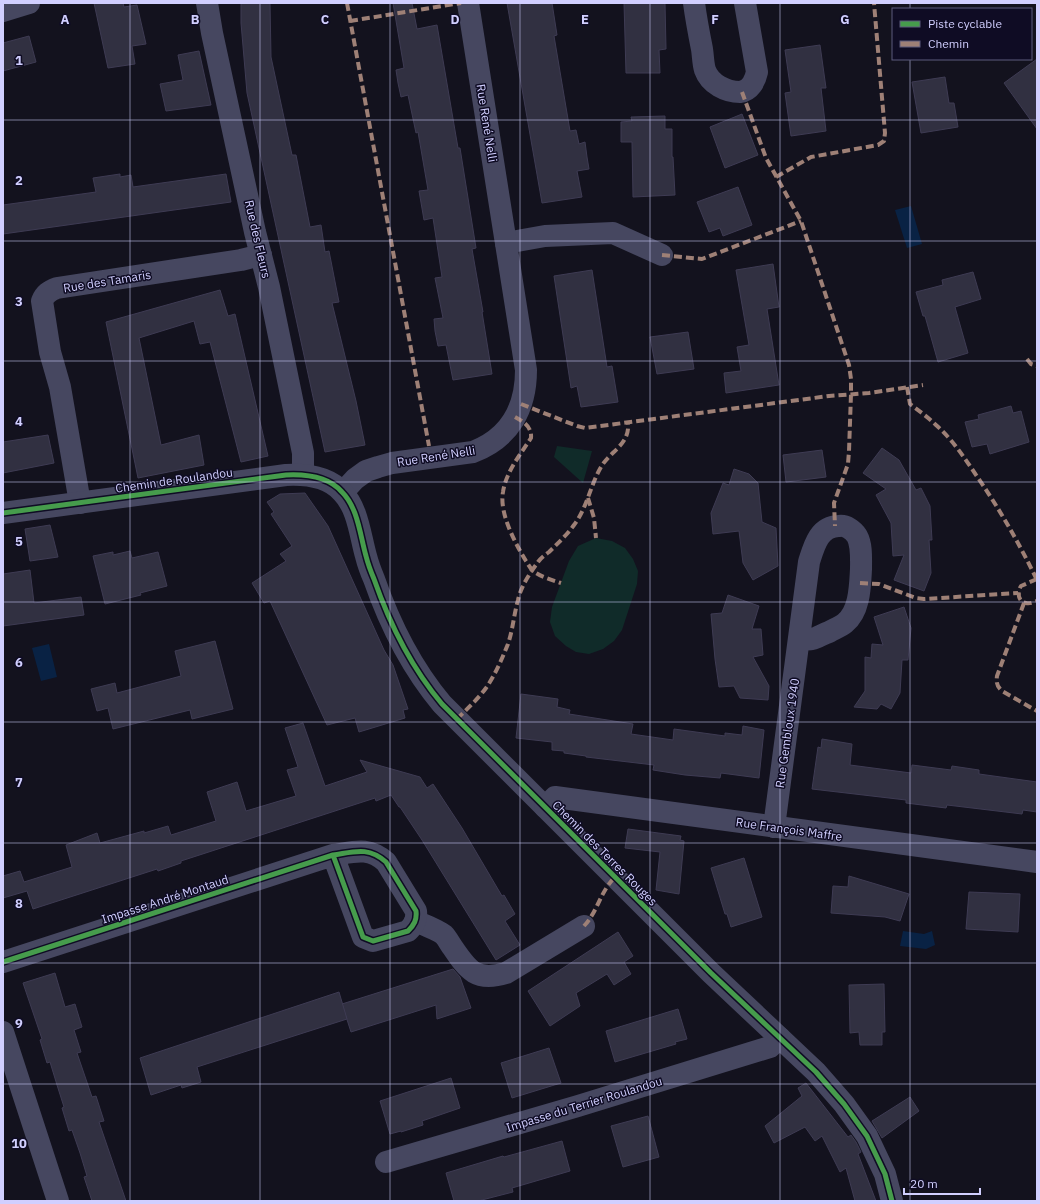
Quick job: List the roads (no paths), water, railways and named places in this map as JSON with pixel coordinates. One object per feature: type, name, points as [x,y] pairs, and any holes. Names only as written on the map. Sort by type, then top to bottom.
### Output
[{"type":"street","name":"Rue des Fleurs","points":[[207,3],[212,33],[269,286],[303,453],[303,475]]},
{"type":"street","name":"Rue René Nelli","points":[[343,492],[355,478],[378,466],[473,452],[483,448],[502,434],[515,417],[524,397],[526,370],[468,3]]},
{"type":"street","points":[[694,3],[705,70],[712,81],[721,87],[732,92],[742,92],[750,87],[755,80],[757,72],[745,3]]},
{"type":"street","points":[[506,243],[545,236],[613,233],[662,255]]},
{"type":"street","name":"Rue des Tamaris","points":[[80,503],[60,387],[50,352],[42,301],[44,296],[56,288],[241,260],[261,255]]},
{"type":"street","name":"Chemin de Roulandou","points":[[3,513],[286,476],[313,476],[334,485],[343,492]]},
{"type":"street","name":"Chemin des Terres Rouges","points":[[343,492],[350,503],[356,518],[366,557],[386,612],[401,644],[427,687],[442,704],[711,973],[816,1072],[840,1098],[867,1136],[885,1174],[892,1201]]},
{"type":"street","name":"Rue Gembloux 1940","points":[[774,827],[810,562],[815,544],[820,535],[827,528],[843,526],[851,529],[857,536],[861,563],[860,583],[856,606],[852,615],[846,622],[838,627],[812,640],[800,639]]},
{"type":"street","name":"Rue François Maffre","points":[[545,807],[555,797],[1037,862]]},
{"type":"street","name":"Impasse André Montaud","points":[[3,962],[333,855],[364,851],[372,852],[386,862],[414,907],[416,912],[415,921]]},
{"type":"street","points":[[333,855],[363,937],[373,941],[384,939],[408,931],[415,921],[443,934],[466,966],[481,976],[498,976],[506,974],[584,926]]},
{"type":"street","points":[[3,1032],[6,1054],[58,1201]]},
{"type":"street","name":"Impasse du Terrier Roulandou","points":[[386,1162],[578,1106],[770,1047],[780,1038]]},
{"type":"water","points":[[911,206],[922,244],[907,248],[895,210]]},
{"type":"water","points":[[49,644],[57,677],[41,681],[32,648]]},
{"type":"water","points":[[903,931],[924,934],[932,931],[935,945],[926,949],[900,946]]}]
